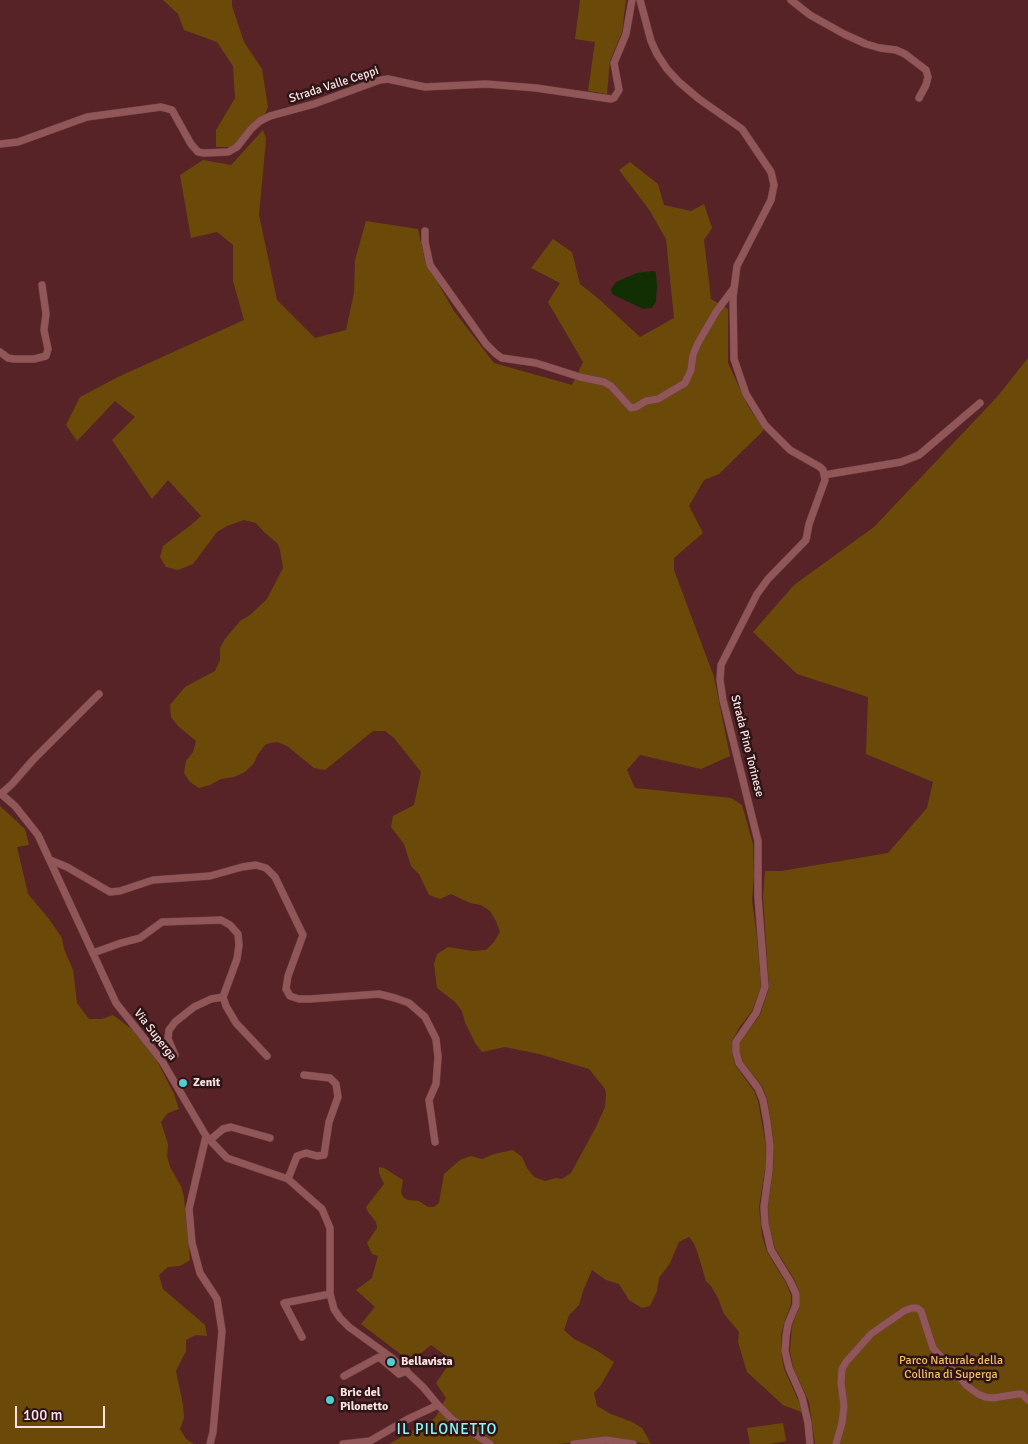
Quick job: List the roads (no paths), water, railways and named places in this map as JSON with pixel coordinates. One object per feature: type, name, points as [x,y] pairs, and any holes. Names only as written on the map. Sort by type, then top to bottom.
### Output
[{"type":"street","name":"Strada Valle Ceppi","points":[[0,144],[18,142],[87,117],[161,108],[172,110],[191,144],[198,152],[228,152],[237,147],[251,129],[270,116],[314,104],[380,80],[388,79],[425,87],[486,84],[536,88],[611,99],[618,94],[614,63],[626,34],[632,0]]},
{"type":"street","points":[[640,0],[651,41],[667,69],[699,99],[742,129],[771,172],[774,185],[771,200],[737,266],[734,288],[734,359],[746,394],[772,434],[790,450],[820,467],[824,475],[901,462],[919,455],[980,403]]},
{"type":"street","points":[[791,0],[810,15],[844,34],[866,44],[896,50],[926,70],[928,77],[926,85],[919,98]]},
{"type":"street","points":[[425,231],[425,242],[430,265],[486,344],[496,354],[502,358],[536,363],[580,377],[604,382],[611,386],[631,408],[646,401],[658,399],[685,383],[691,370],[693,354],[698,342],[716,312],[734,288]]},
{"type":"street","points":[[0,352],[8,358],[14,359],[42,357],[47,353],[44,330],[46,314],[42,284]]},
{"type":"street","name":"Strada Pino Torinese","points":[[810,1444],[808,1423],[802,1397],[789,1368],[786,1351],[788,1324],[796,1305],[796,1294],[771,1250],[766,1230],[764,1207],[770,1146],[763,1100],[758,1088],[739,1063],[736,1052],[736,1042],[756,1013],[765,987],[758,897],[758,841],[723,700],[720,680],[721,665],[757,594],[768,579],[806,540],[809,524],[825,480],[824,475]]},
{"type":"street","points":[[0,793],[99,694]]},
{"type":"street","name":"Via Superga","points":[[0,793],[15,806],[38,835],[116,1003],[162,1061],[208,1138],[227,1158],[288,1179],[322,1209],[330,1228],[330,1294],[334,1309],[340,1318],[349,1327],[392,1358],[454,1420],[490,1444]]},
{"type":"street","points":[[50,860],[67,867],[110,892],[120,891],[153,880],[210,876],[256,865],[266,868],[275,877],[303,935],[288,976],[286,989],[290,996],[299,999],[379,994],[409,1004],[425,1017],[436,1039],[438,1057],[436,1084],[430,1100],[435,1142]]},
{"type":"street","points":[[93,953],[140,938],[162,922],[221,920],[230,925],[238,934],[239,945],[238,959],[224,997],[226,1006],[236,1023],[267,1056]]},
{"type":"street","points":[[176,1055],[168,1039],[169,1030],[175,1022],[194,1007],[211,999],[224,997]]},
{"type":"street","points":[[288,1179],[297,1156],[306,1153],[317,1156],[324,1155],[329,1122],[338,1098],[336,1084],[330,1078],[304,1075]]},
{"type":"street","points":[[210,1444],[213,1432],[222,1331],[217,1299],[200,1273],[192,1243],[189,1209],[208,1138],[223,1129],[231,1128],[270,1138]]},
{"type":"street","points":[[302,1337],[284,1304],[330,1294]]},
{"type":"street","points":[[836,1444],[842,1423],[844,1406],[841,1383],[842,1369],[871,1334],[904,1311],[912,1308],[917,1308],[921,1311],[933,1348],[967,1386],[985,1397],[994,1398],[1022,1394],[1028,1400]]},
{"type":"street","points":[[344,1376],[379,1357],[399,1374],[406,1371]]},
{"type":"street","points":[[342,1444],[370,1442],[408,1419],[438,1405]]},
{"type":"street","points":[[574,1444],[606,1440],[633,1444]]},
{"type":"place","name":"Zenit","points":[[183,1083]]},
{"type":"place","name":"Bellavista","points":[[391,1362]]},
{"type":"place","name":"Bric del Pilonetto","points":[[330,1400]]},
{"type":"district","name":"IL PILONETTO","points":[[447,1430]]},
{"type":"park label","name":"Parco Naturale della Collina di Superga","points":[[951,1368]]}]
